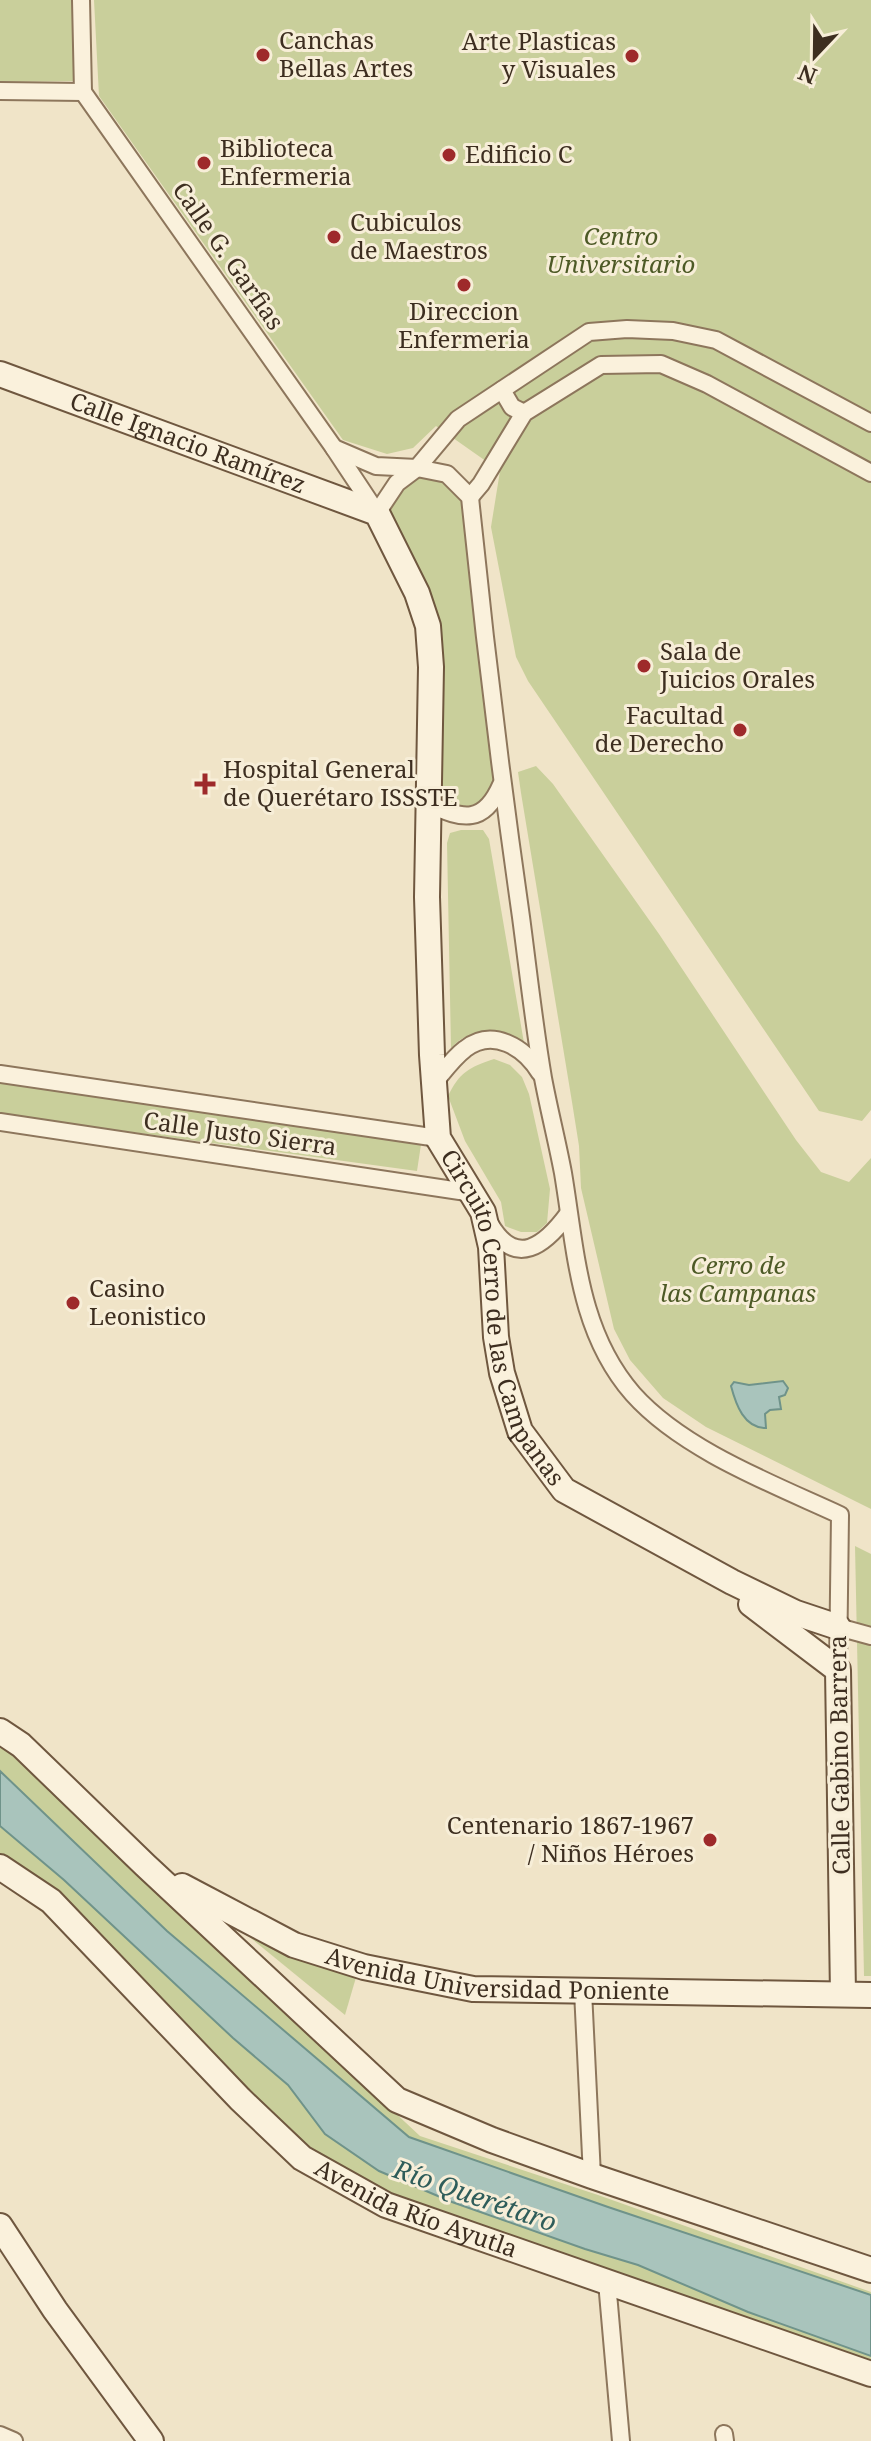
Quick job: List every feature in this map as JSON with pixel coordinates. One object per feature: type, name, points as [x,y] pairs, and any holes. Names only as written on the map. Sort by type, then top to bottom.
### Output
[{"type":"street","points":[[0,91],[83,92],[81,0]]},
{"type":"street","name":"Calle G. Garfias","points":[[83,92],[377,513]]},
{"type":"street","points":[[377,513],[397,483],[417,468],[458,419],[589,332],[627,329],[673,331],[716,340],[871,423]]},
{"type":"street","points":[[470,497],[524,413],[601,365],[661,364],[707,384],[871,473]]},
{"type":"street","name":"Calle Ignacio Ramírez","points":[[0,374],[377,513]]},
{"type":"street","points":[[502,390],[512,407],[524,413]]},
{"type":"street","points":[[334,448],[376,466],[417,468],[447,474],[470,497],[502,783],[543,1078],[568,1214],[553,1235],[540,1245],[517,1248],[499,1240],[478,1202]]},
{"type":"street","name":"Circuito Cerro de las Campanas","points":[[377,513],[417,593],[428,626],[431,667],[428,921],[438,1138],[478,1202],[491,1247],[496,1337],[502,1373],[520,1431],[564,1490],[732,1582],[796,1613],[838,1627]]},
{"type":"street","points":[[429,804],[459,816],[476,814],[492,804],[502,783]]},
{"type":"street","points":[[434,1083],[468,1047],[489,1040],[512,1044],[531,1057],[543,1078]]},
{"type":"street","name":"Calle Justo Sierra","points":[[0,1074],[438,1138]]},
{"type":"street","name":"Calle Justo Sierra","points":[[0,1122],[478,1202]]},
{"type":"street","name":"Calle Gabino Barrera","points":[[568,1214],[575,1263],[590,1316],[631,1392],[676,1433],[756,1476],[840,1515],[838,1670],[843,1994]]},
{"type":"street","points":[[732,1582],[745,1599],[838,1670]]},
{"type":"street","points":[[838,1627],[871,1636]]},
{"type":"street","points":[[0,1731],[397,2100],[492,2140],[592,2176],[871,2270]]},
{"type":"street","name":"Avenida Universidad Poniente","points":[[145,1865],[294,1945],[364,1967],[473,1989],[871,1995]]},
{"type":"street","name":"Avenida Río Ayutla","points":[[0,1867],[51,1901],[240,2099],[302,2158],[386,2205],[871,2374]]},
{"type":"street","points":[[583,1991],[592,2176]]},
{"type":"street","points":[[0,2226],[55,2310],[151,2441]]},
{"type":"street","points":[[607,2282],[621,2441]]},
{"type":"street","points":[[0,2435],[14,2441]]},
{"type":"green space","points":[[0,0],[76,0],[77,81],[0,82]]},
{"type":"green space","name":"Centro Universitario","points":[[94,0],[871,0],[871,1110],[862,1121],[819,1111],[528,681],[516,657],[491,527],[500,471],[436,426],[413,448],[387,454],[343,440],[99,96]]},
{"type":"green space","points":[[417,468],[447,474],[470,497],[502,783],[476,814],[441,810],[431,667],[377,513]]},
{"type":"green space","name":"Cerro de las Campanas","points":[[536,766],[553,784],[659,934],[796,1140],[821,1172],[849,1182],[871,1158],[871,1509],[706,1427],[663,1398],[630,1360],[614,1329],[581,1188],[579,1146],[518,772]]},
{"type":"green space","points":[[483,830],[489,839],[524,1043],[495,1034],[477,1033],[468,1035],[451,1048],[447,843],[450,833]]},
{"type":"green space","points":[[494,1059],[510,1065],[522,1077],[529,1094],[550,1189],[547,1223],[537,1232],[521,1232],[505,1226],[501,1202],[465,1141],[448,1096],[466,1072]]},
{"type":"green space","points":[[0,1081],[422,1138],[417,1171],[0,1114]]},
{"type":"green space","points":[[855,1546],[871,1554],[871,1976],[864,1976]]},
{"type":"green space","points":[[0,1747],[420,2136],[598,2195],[871,2292],[871,2371],[411,2210],[309,2157],[64,1901],[0,1854]]},
{"type":"green space","points":[[241,1930],[357,1974],[345,2015]]},
{"type":"water","points":[[783,1381],[788,1388],[785,1395],[779,1397],[781,1409],[765,1414],[766,1428],[747,1420],[738,1408],[731,1386],[734,1382],[749,1385]]},
{"type":"water","name":"Río Querétaro","points":[[0,1771],[167,1931],[409,2137],[871,2295],[871,2356],[748,2312],[638,2265],[452,2202],[379,2171],[325,2134],[288,2085],[233,2038],[64,1880],[0,1826]]},
{"type":"place","name":"Canchas Bellas Artes","points":[[263,55]]},
{"type":"place","name":"Arte Plasticas y Visuales","points":[[632,56]]},
{"type":"place","name":"Edificio C","points":[[449,155]]},
{"type":"place","name":"Biblioteca Enfermeria","points":[[204,163]]},
{"type":"place","name":"Cubiculos de Maestros","points":[[334,237]]},
{"type":"place","name":"Direccion Enfermeria","points":[[464,285]]},
{"type":"place","name":"Sala de Juicios Orales","points":[[644,666]]},
{"type":"place","name":"Facultad de Derecho","points":[[740,730]]},
{"type":"place","name":"Hospital General de Querétaro ISSSTE","points":[[205,784]]},
{"type":"place","name":"Casino Leonistico","points":[[73,1303]]},
{"type":"place","name":"Centenario 1867-1967 / Niños Héroes","points":[[710,1840]]}]
